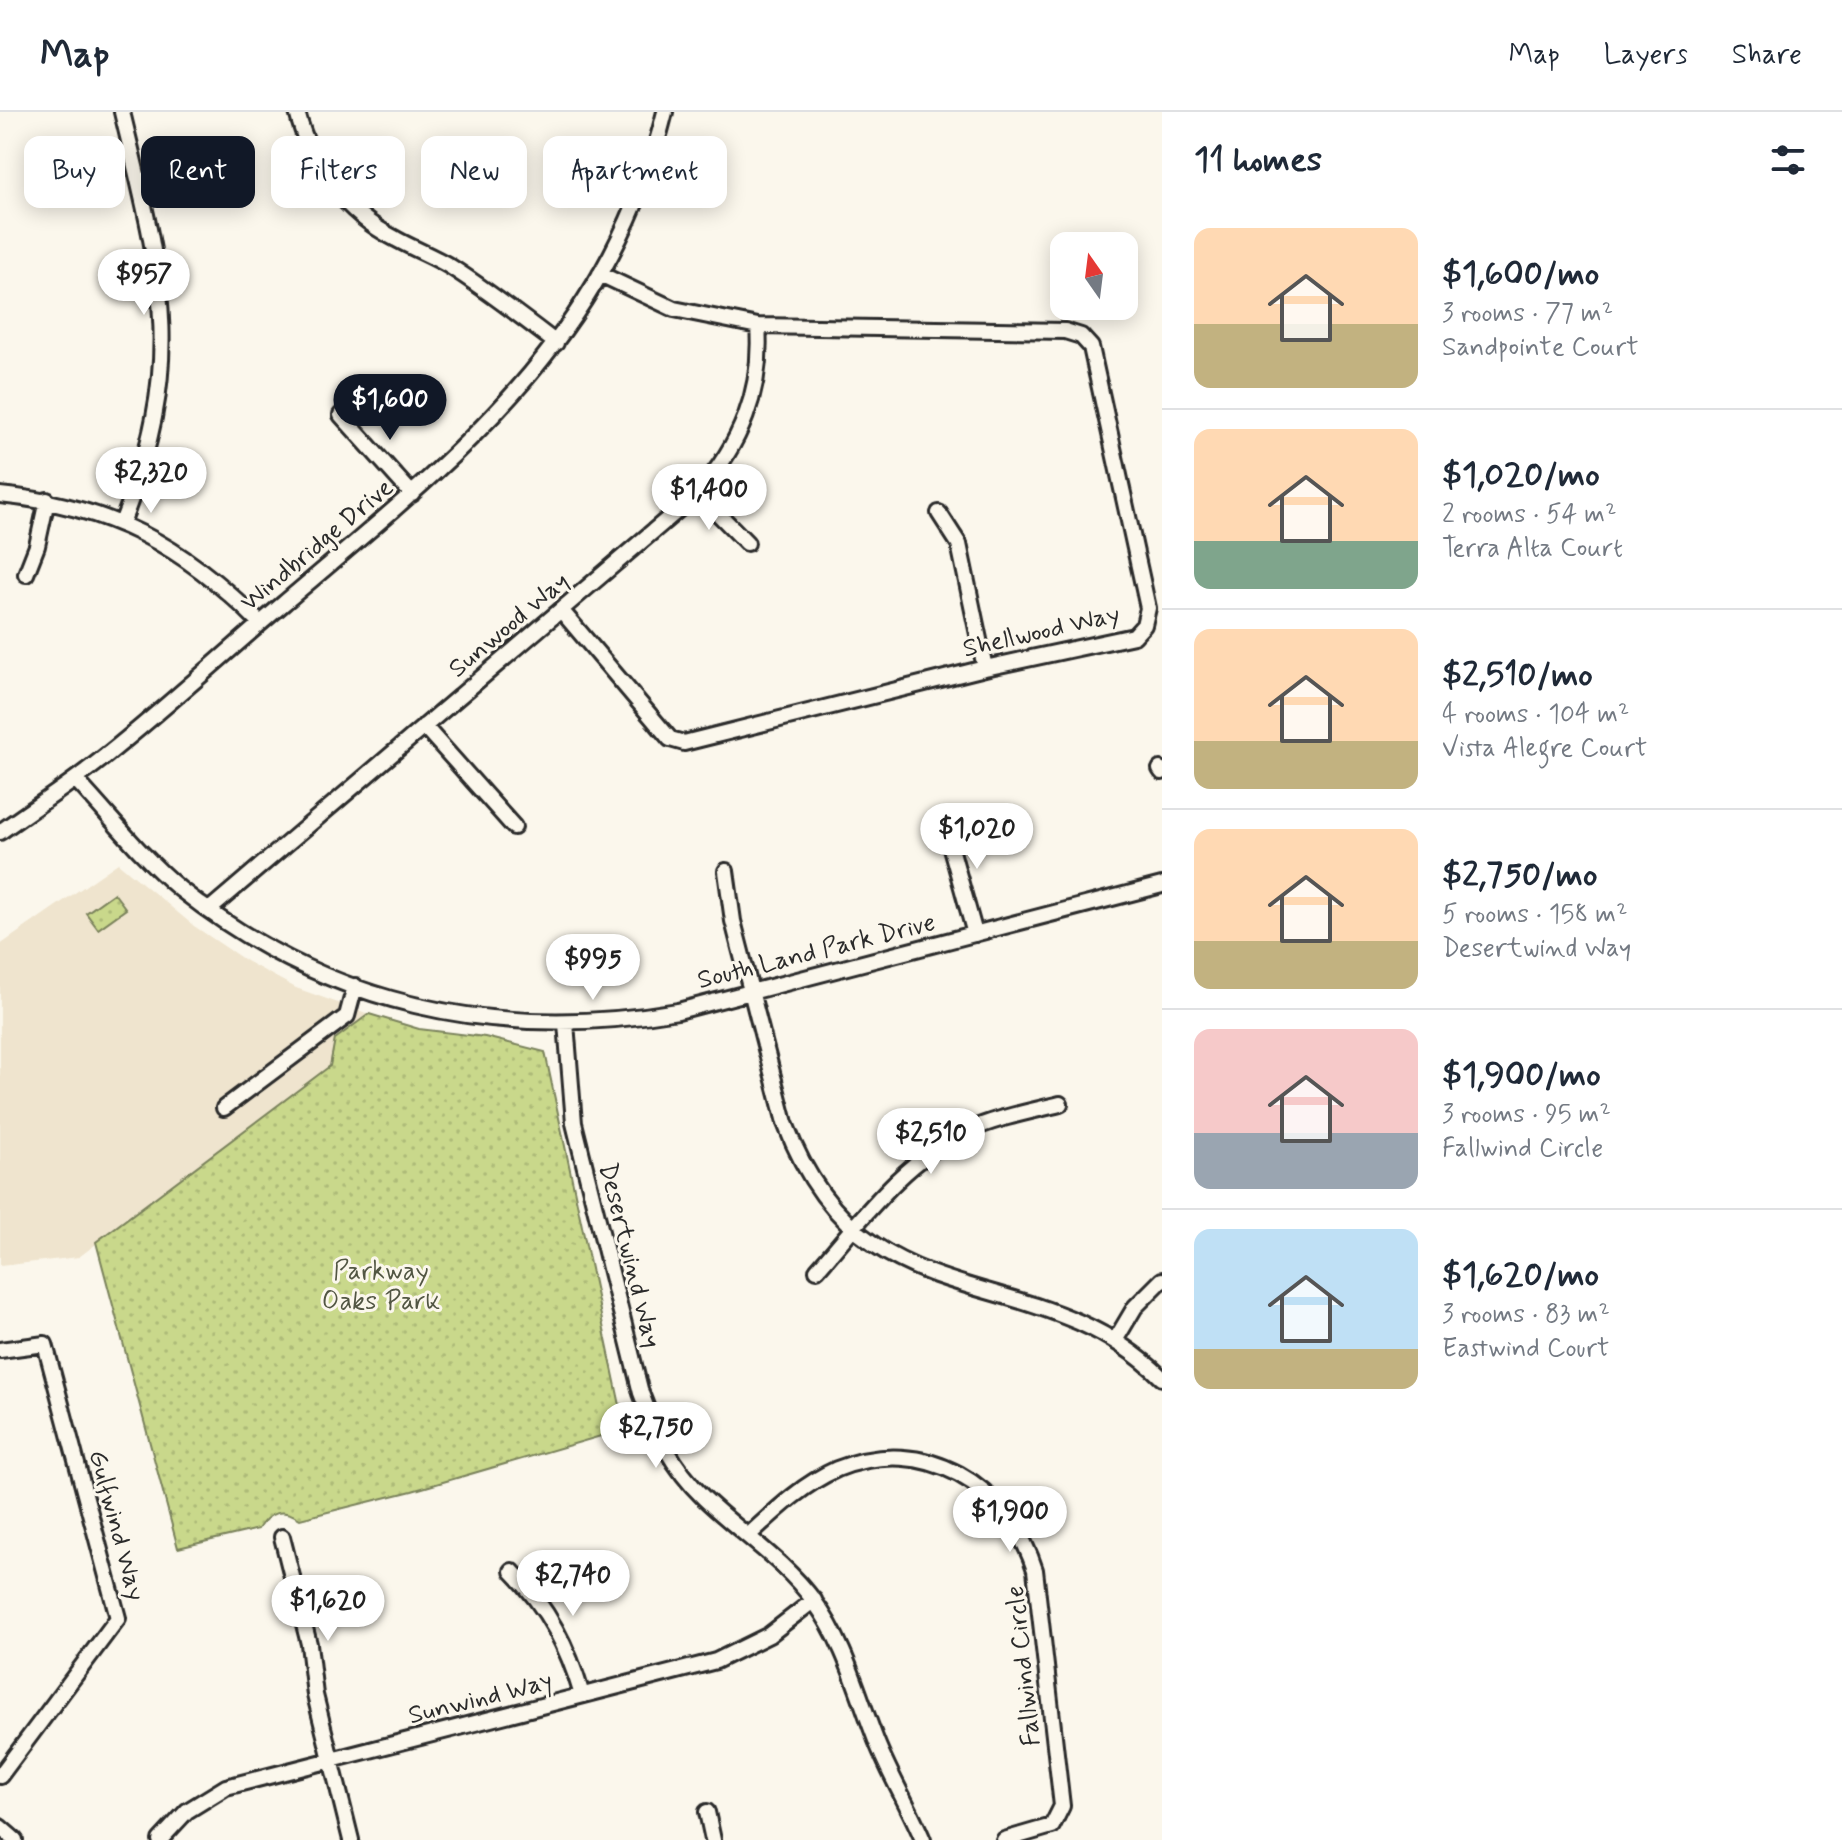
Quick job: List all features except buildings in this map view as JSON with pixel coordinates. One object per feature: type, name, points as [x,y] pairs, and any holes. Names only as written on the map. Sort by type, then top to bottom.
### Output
[{"type":"street","points":[[122,112],[158,267],[164,347],[156,421],[140,478],[122,523]]},
{"type":"street","points":[[297,112],[315,161],[338,194],[357,213],[395,239],[453,268],[556,343]]},
{"type":"street","name":"Windbridge Drive","points":[[0,832],[75,779],[412,494],[490,422],[556,343],[600,274],[645,176],[665,112]]},
{"type":"street","name":"Shellwood Way","points":[[561,610],[670,739],[684,743],[985,668],[1134,636],[1144,625],[1148,608],[1091,347],[1081,336],[1065,331],[758,326],[674,309],[600,274]]},
{"type":"street","name":"Sunwood Way","points":[[209,910],[698,493],[730,452],[743,426],[757,377],[758,326]]},
{"type":"street","points":[[341,415],[412,494]]},
{"type":"street","points":[[698,493],[747,543]]},
{"type":"street","points":[[0,495],[47,500],[122,523],[186,557],[217,580],[260,623]]},
{"type":"street","points":[[26,574],[37,546],[47,500]]},
{"type":"street","points":[[939,513],[959,544],[985,668]]},
{"type":"street","points":[[424,726],[514,827]]},
{"type":"street","name":"South Land Park Drive","points":[[75,779],[162,871],[209,910],[277,955],[355,986],[452,1013],[529,1023],[653,1015],[1162,885]]},
{"type":"street","points":[[943,819],[975,934]]},
{"type":"street","points":[[726,871],[733,921],[795,1150],[825,1200],[853,1229],[895,1259],[921,1272],[1061,1313],[1116,1339],[1162,1378]]},
{"type":"street","points":[[224,1108],[347,1016],[355,986]]},
{"type":"street","name":"Desertwind Way","points":[[566,1023],[574,1123],[646,1408],[666,1450],[683,1475],[723,1516],[793,1574],[814,1600],[848,1660],[874,1736],[923,1840]]},
{"type":"street","points":[[817,1270],[895,1182],[938,1147],[992,1122],[1060,1104]]},
{"type":"street","points":[[1116,1339],[1135,1307],[1162,1280]]},
{"type":"street","name":"Gulfwind Way","points":[[0,1350],[45,1344],[118,1618],[0,1776]]},
{"type":"street","name":"Fallwind Circle","points":[[749,1535],[812,1482],[854,1464],[885,1459],[916,1460],[949,1469],[976,1484],[1002,1506],[1027,1544],[1035,1570],[1062,1806],[1052,1826],[1004,1840]]},
{"type":"street","points":[[282,1537],[309,1644],[315,1695],[351,1840]]},
{"type":"street","points":[[512,1571],[560,1633],[582,1695]]},
{"type":"street","name":"Sunwind Way","points":[[160,1840],[187,1811],[226,1787],[716,1661],[743,1650],[814,1600]]},
{"type":"street","points":[[707,1812],[713,1840]]},
{"type":"street","points":[[0,1827],[15,1840]]},
{"type":"shaded area","points":[[118,863],[194,926],[246,961],[296,988],[369,1014],[335,1039],[330,1066],[79,1257],[0,1266],[0,945]]},
{"type":"green space","points":[[114,893],[126,909],[98,929],[86,913]]},
{"type":"green space","name":"Parkway Oaks Park","points":[[369,1014],[419,1029],[485,1037],[545,1052],[625,1429],[412,1491],[300,1519],[287,1513],[276,1513],[258,1529],[178,1548],[96,1242],[330,1066],[335,1039]]}]
